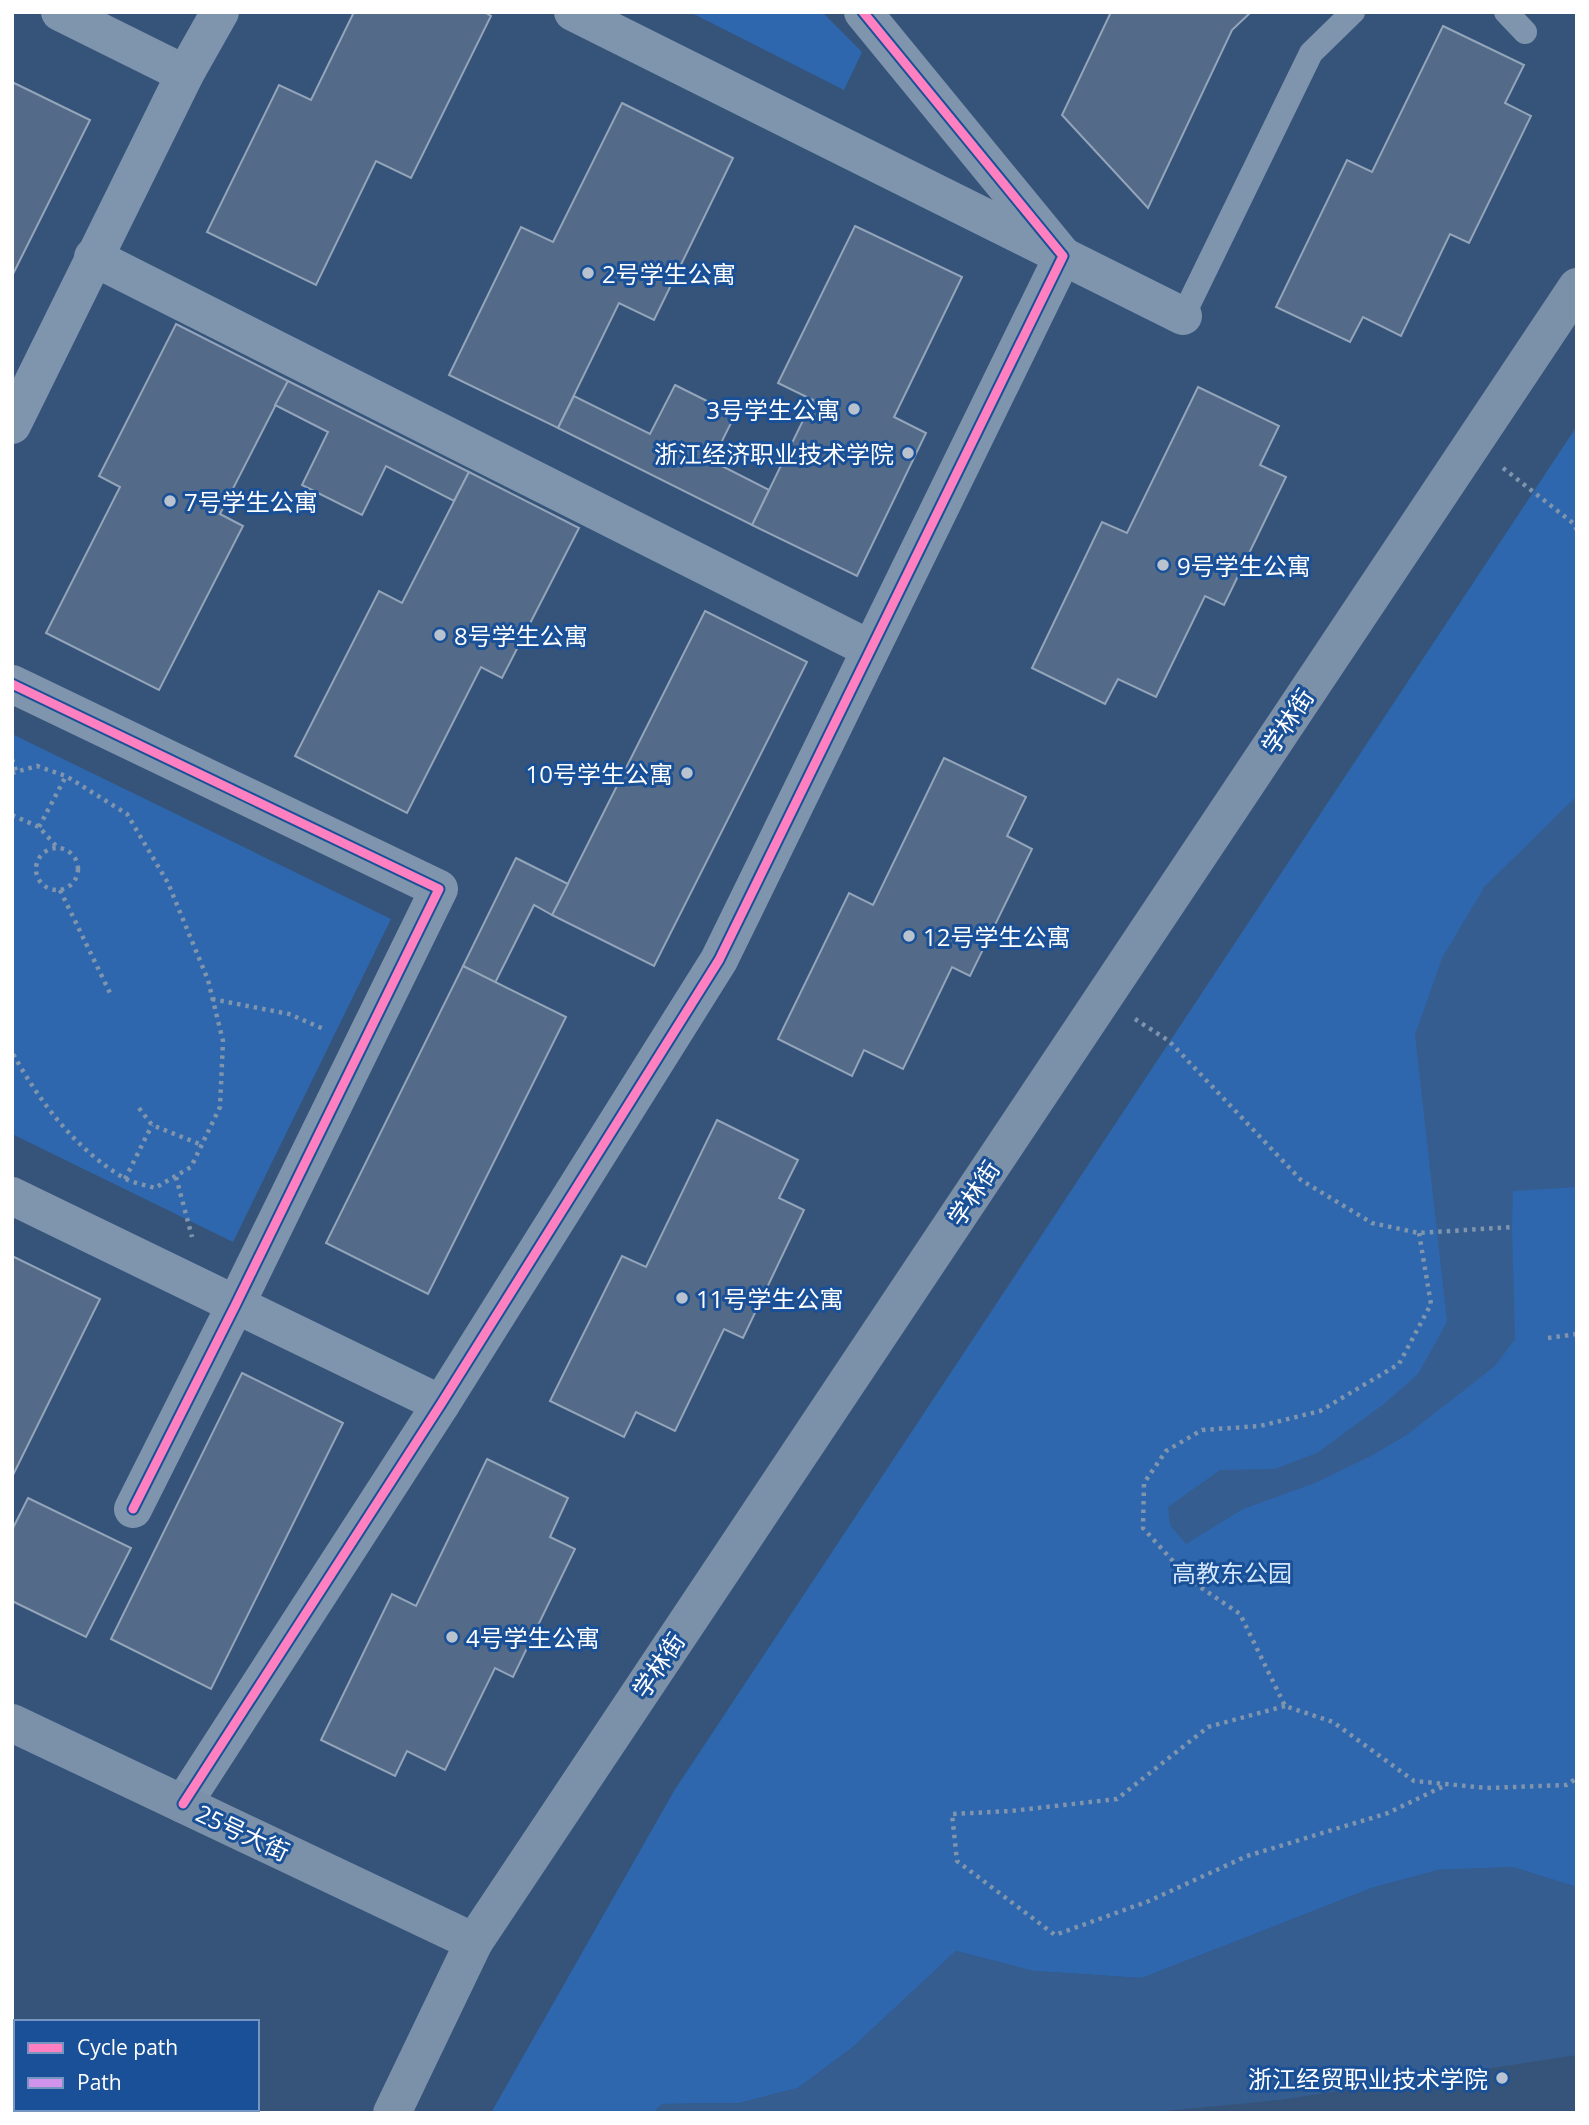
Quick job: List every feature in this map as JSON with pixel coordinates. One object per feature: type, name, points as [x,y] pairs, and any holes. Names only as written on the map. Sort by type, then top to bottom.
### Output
[{"type":"main road","name":"学林街","points":[[392,2113],[474,1942],[1577,287]]},
{"type":"main road","name":"25号大街","points":[[12,1723],[474,1942]]},
{"type":"street","points":[[60,12],[185,74]]},
{"type":"street","points":[[12,425],[185,74],[220,12]]},
{"type":"street","points":[[573,12],[1183,316]]},
{"type":"street","points":[[863,12],[1063,256]]},
{"type":"street","points":[[183,1804],[441,1404],[719,960],[1063,256]]},
{"type":"street","points":[[93,257],[870,649]]},
{"type":"street","points":[[12,684],[439,889],[363,1046],[221,1297],[133,1510]]},
{"type":"street","points":[[12,1196],[441,1404]]},
{"type":"lane","points":[[1183,316],[1311,53],[1353,12]]},
{"type":"lane","points":[[1506,12],[1525,32]]},
{"type":"path","points":[[1473,443],[1573,523],[1577,530]]},
{"type":"path","points":[[12,759],[14,772],[37,766],[66,776],[127,814],[168,883],[208,979],[223,1041],[220,1107],[191,1167],[155,1188],[125,1179],[78,1143],[29,1083],[12,1052]]},
{"type":"path","points":[[39,827],[66,776]]},
{"type":"path","points":[[12,816],[39,827],[57,848],[70,852],[77,864],[76,877],[72,883],[60,890],[47,887],[38,877],[37,870],[40,857],[57,848]]},
{"type":"path","points":[[60,890],[111,995]]},
{"type":"path","points":[[1102,998],[1169,1041],[1301,1180],[1372,1223],[1419,1233],[1512,1227]]},
{"type":"path","points":[[212,999],[289,1014],[363,1046]]},
{"type":"path","points":[[139,1108],[152,1125],[202,1145]]},
{"type":"path","points":[[125,1179],[152,1125]]},
{"type":"path","points":[[176,1177],[221,1297]]},
{"type":"path","points":[[1285,1706],[1240,1615],[1191,1581],[1143,1528],[1144,1483],[1166,1451],[1202,1430],[1260,1426],[1320,1411],[1399,1364],[1430,1304],[1419,1233]]},
{"type":"path","points":[[1548,1338],[1577,1334]]},
{"type":"path","points":[[1449,1784],[1388,1813],[1247,1856],[1149,1901],[1055,1935],[957,1861],[952,1814],[1011,1811],[1117,1799],[1208,1727],[1285,1706],[1333,1723],[1414,1781],[1449,1784],[1487,1788],[1567,1785],[1577,1778]]},
{"type":"green space","points":[[690,12],[822,12],[862,52],[844,90]]},
{"type":"green space","name":"高教东公园","points":[[1577,426],[1577,1887],[1512,1867],[1438,1870],[1372,1888],[1142,1978],[1033,1971],[956,1951],[853,2047],[798,2088],[740,2103],[662,2104],[653,2113],[491,2113],[674,1791]]},
{"type":"green space","points":[[12,734],[391,919],[233,1242],[12,1134]]},
{"type":"shaded area","points":[[1577,796],[1577,1187],[1513,1191],[1515,1339],[1495,1366],[1408,1434],[1373,1455],[1315,1483],[1243,1509],[1186,1544],[1170,1525],[1168,1507],[1220,1470],[1275,1469],[1317,1453],[1384,1404],[1418,1374],[1447,1322],[1415,1035],[1442,958],[1485,886]]},
{"type":"shaded area","points":[[1512,1867],[1577,1887],[1577,2055],[1279,2100],[1144,2113],[653,2113],[662,2104],[740,2103],[798,2088],[853,2047],[956,1951],[1033,1971],[1142,1978],[1372,1888],[1438,1870]]},
{"type":"building","points":[[354,12],[484,12],[491,16],[411,178],[376,161],[316,285],[207,232],[279,85],[311,100]]},
{"type":"building","points":[[1111,12],[1251,12],[1232,30],[1148,208],[1062,115]]},
{"type":"building","points":[[1443,26],[1524,65],[1505,103],[1531,116],[1469,243],[1450,234],[1401,336],[1363,317],[1350,342],[1276,307],[1347,160],[1372,172]]},
{"type":"building","points":[[12,82],[90,120],[12,276]]},
{"type":"building","name":"2号学生公寓","points":[[622,103],[733,158],[654,320],[619,303],[558,428],[449,375],[521,227],[553,242]]},
{"type":"building","name":"3号学生公寓","points":[[855,226],[962,277],[894,417],[926,433],[857,576],[752,525],[813,400],[778,383]]},
{"type":"building","name":"7号学生公寓","points":[[176,324],[288,381],[220,514],[243,526],[159,690],[46,633],[120,487],[99,476]]},
{"type":"building","points":[[288,381],[469,472],[454,501],[386,466],[362,515],[302,485],[328,432],[275,405]]},
{"type":"building","points":[[675,385],[735,415],[712,461],[769,490],[752,525],[558,428],[574,396],[650,434]]},
{"type":"building","name":"9号学生公寓","points":[[1198,387],[1279,426],[1260,465],[1286,477],[1224,605],[1205,596],[1156,697],[1118,679],[1105,704],[1032,668],[1102,522],[1127,533]]},
{"type":"building","name":"8号学生公寓","points":[[469,472],[579,528],[502,678],[481,667],[407,813],[295,756],[379,591],[402,603]]},
{"type":"building","name":"10号学生公寓","points":[[705,611],[807,662],[654,966],[552,915]]},
{"type":"building","name":"12号学生公寓","points":[[944,758],[1026,797],[1007,836],[1032,849],[970,976],[952,967],[903,1069],[864,1050],[852,1076],[778,1039],[849,893],[873,905]]},
{"type":"building","points":[[516,858],[568,884],[552,915],[534,905],[495,983],[463,966]]},
{"type":"building","points":[[463,966],[566,1017],[428,1294],[326,1243]]},
{"type":"building","name":"11号学生公寓","points":[[717,1120],[798,1160],[779,1198],[804,1210],[743,1338],[724,1329],[675,1431],[636,1412],[624,1437],[550,1401],[622,1256],[646,1267]]},
{"type":"building","points":[[12,1256],[100,1299],[12,1477]]},
{"type":"building","points":[[242,1373],[343,1423],[211,1689],[111,1639]]},
{"type":"building","name":"4号学生公寓","points":[[487,1459],[568,1498],[550,1537],[575,1549],[513,1677],[495,1668],[445,1770],[407,1751],[395,1776],[321,1740],[392,1594],[416,1606]]},
{"type":"building","points":[[28,1498],[131,1548],[86,1637],[12,1601],[12,1530]]},
{"type":"cycle path","points":[[183,1804],[441,1404],[719,960],[1063,256],[863,12]]},
{"type":"cycle path","points":[[12,684],[439,889],[133,1509]]},
{"type":"place","name":"2号学生公寓","points":[[588,273]]},
{"type":"place","name":"3号学生公寓","points":[[854,409]]},
{"type":"place","name":"浙江经济职业技术学院","points":[[908,453]]},
{"type":"place","name":"7号学生公寓","points":[[170,501]]},
{"type":"place","name":"9号学生公寓","points":[[1163,565]]},
{"type":"place","name":"8号学生公寓","points":[[440,635]]},
{"type":"place","name":"10号学生公寓","points":[[687,773]]},
{"type":"place","name":"12号学生公寓","points":[[909,936]]},
{"type":"place","name":"11号学生公寓","points":[[682,1298]]},
{"type":"place","name":"4号学生公寓","points":[[452,1637]]},
{"type":"place","name":"浙江经贸职业技术学院","points":[[1502,2078]]}]
